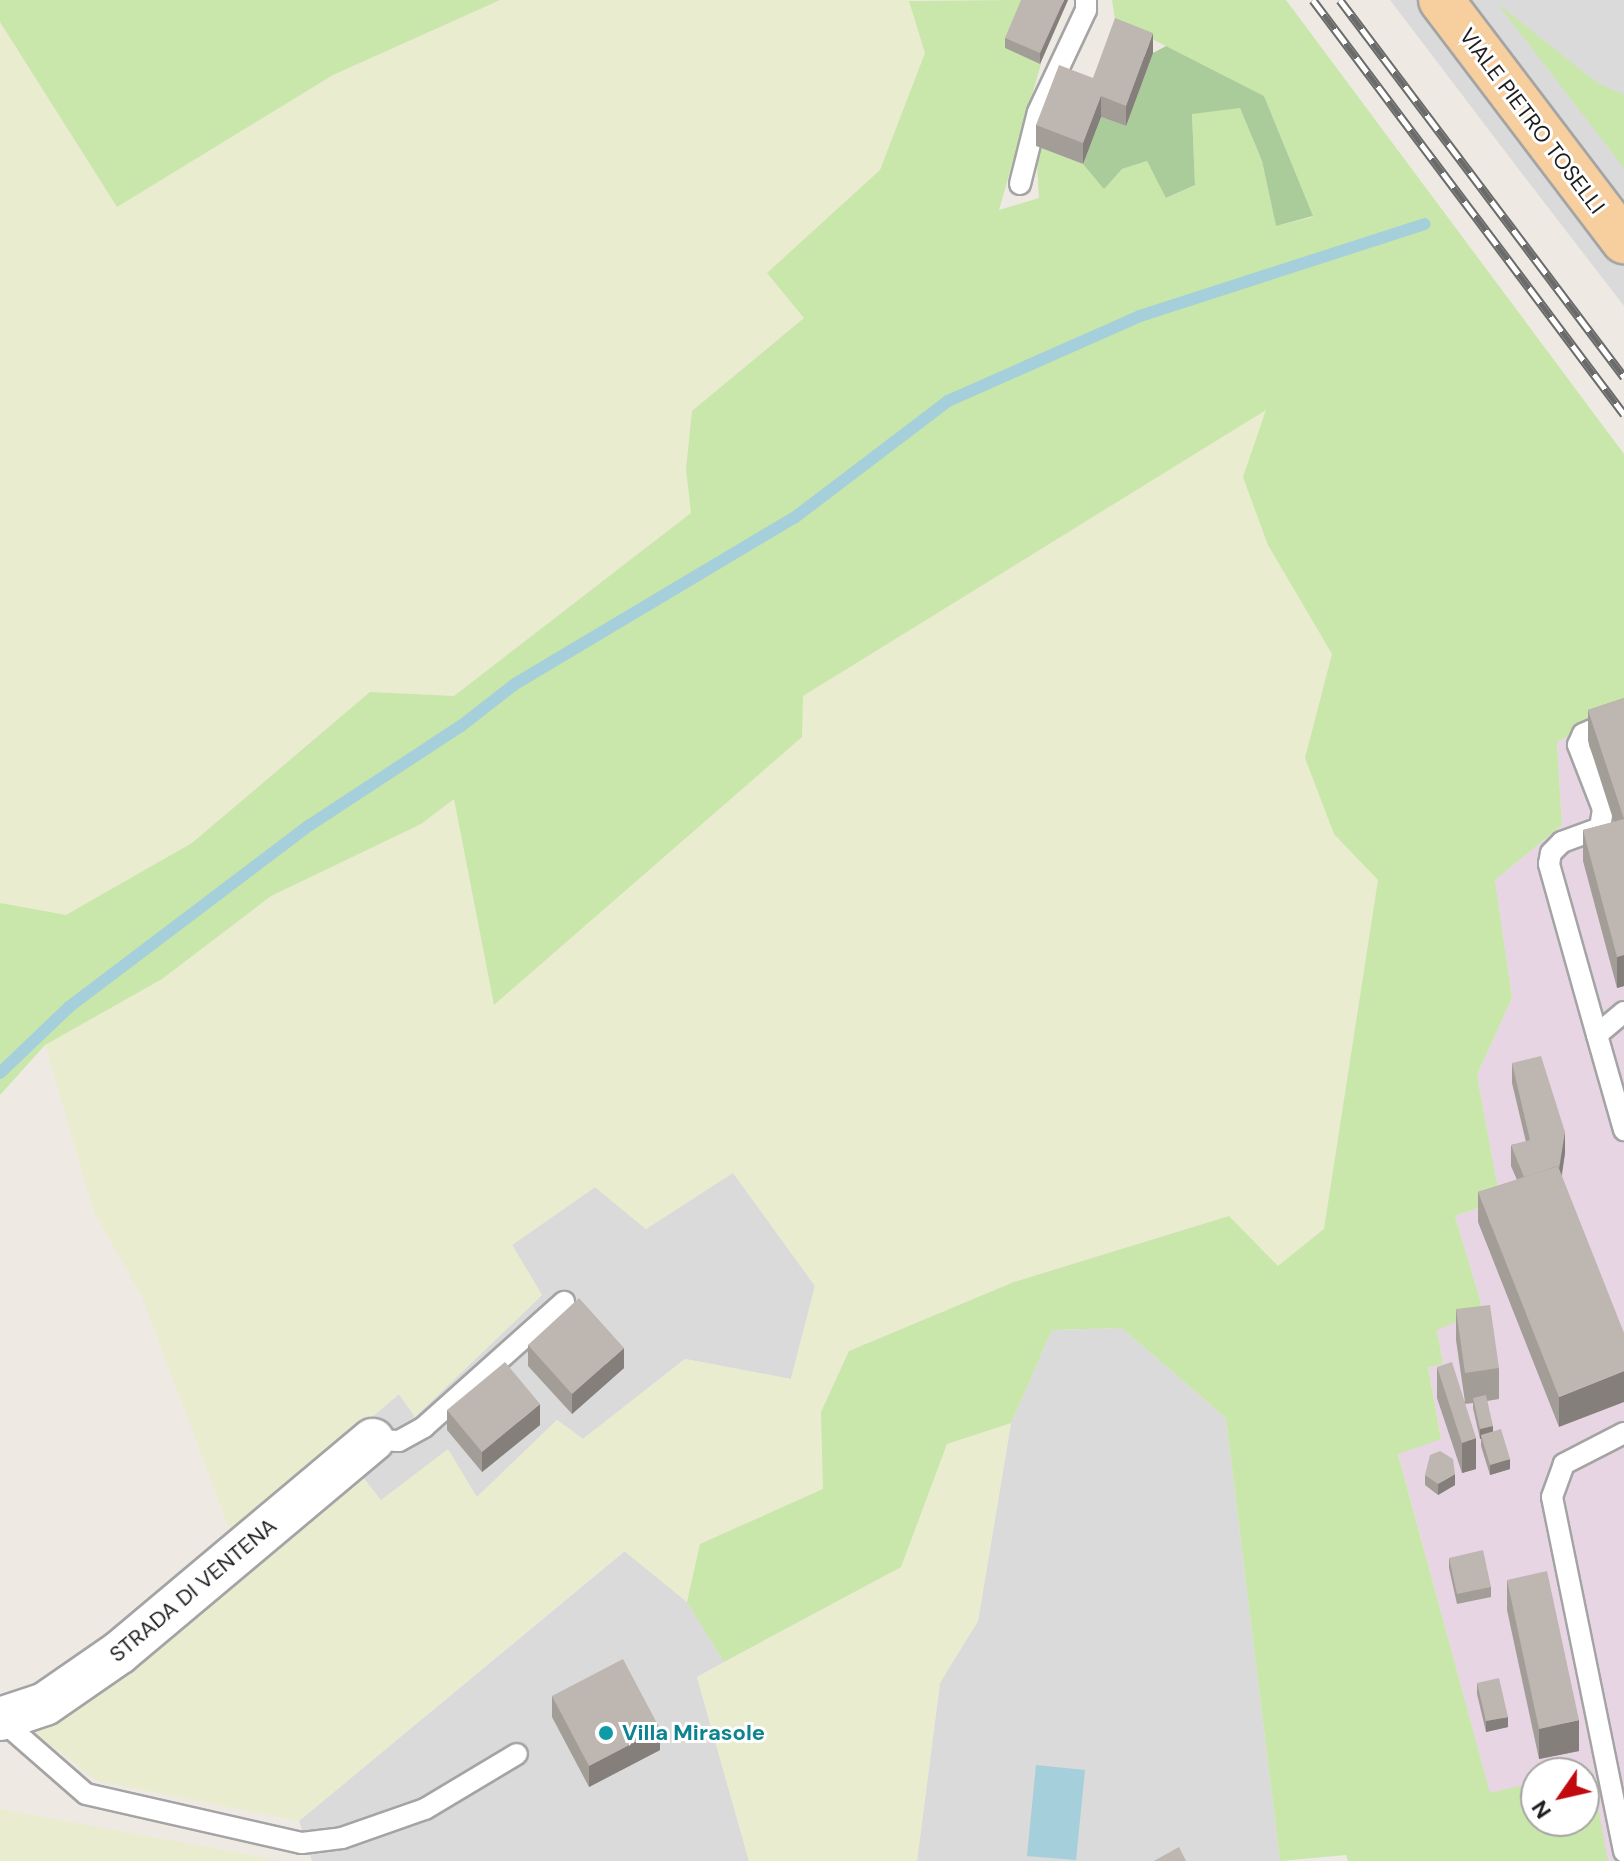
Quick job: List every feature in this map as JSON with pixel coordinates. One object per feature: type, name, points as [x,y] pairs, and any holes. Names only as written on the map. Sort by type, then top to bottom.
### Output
[{"type":"main road","name":"VIALE PIETRO TOSELLI","points":[[1441,0],[1624,241]]},
{"type":"street","name":"STRADA DI VENTENA","points":[[0,1719],[45,1704],[109,1660],[373,1440]]},
{"type":"lane","points":[[1020,184],[1038,112],[1086,10],[1086,0]]},
{"type":"lane","points":[[1624,716],[1583,734],[1578,745],[1603,809],[1600,828],[1562,842],[1551,853],[1549,864],[1624,1130]]},
{"type":"lane","points":[[1597,1035],[1624,1012]]},
{"type":"lane","points":[[373,1440],[399,1441],[424,1427],[564,1302]]},
{"type":"lane","points":[[1624,1433],[1564,1464],[1552,1497],[1624,1852]]},
{"type":"lane","points":[[0,1719],[86,1794],[302,1843],[342,1838],[425,1809],[517,1754]]},
{"type":"shaded area","points":[[1390,0],[1624,0],[1624,306],[1523,175]]},
{"type":"shaded area","points":[[1624,707],[1624,1861],[1515,1861],[1490,1794],[1398,1453],[1441,1438],[1428,1366],[1443,1364],[1437,1329],[1483,1310],[1455,1216],[1500,1200],[1477,1075],[1512,998],[1495,880],[1562,825],[1557,742]]},
{"type":"shaded area","points":[[733,1172],[815,1286],[791,1379],[685,1359],[583,1439],[557,1420],[477,1497],[380,1500],[338,1446],[399,1394],[415,1417],[542,1295],[512,1245],[595,1187],[646,1229]]},
{"type":"shaded area","points":[[1122,1328],[1226,1418],[1280,1861],[917,1861],[940,1682],[978,1621],[1011,1423],[1052,1330]]},
{"type":"shaded area","points":[[625,1551],[687,1602],[724,1662],[697,1677],[749,1861],[312,1861],[299,1821]]},
{"type":"green space","points":[[0,0],[500,0],[333,75],[117,207],[0,22]]},
{"type":"green space","points":[[500,0],[915,0],[909,1],[925,53],[880,170],[768,273],[804,318],[692,411],[686,469],[691,513],[454,696],[370,692],[192,843],[66,916],[0,903],[0,22],[117,207],[333,75]]},
{"type":"green space","points":[[1026,0],[1005,48],[1041,64],[999,210],[1039,198],[1036,146],[1083,164],[1104,188],[1122,169],[1147,161],[1167,198],[1195,185],[1192,113],[1240,108],[1262,161],[1276,226],[1313,217],[1264,96],[1115,20],[1112,0],[1286,0],[1624,454],[1624,707],[1557,742],[1562,825],[1495,880],[1512,998],[1477,1075],[1500,1200],[1455,1216],[1483,1310],[1437,1330],[1443,1364],[1428,1367],[1441,1439],[1398,1454],[1490,1793],[1520,1786],[1520,1837],[1600,1837],[1600,1818],[1608,1861],[1348,1861],[1346,1855],[1280,1861],[1226,1418],[1122,1328],[1052,1330],[1011,1423],[947,1444],[901,1567],[724,1662],[687,1602],[700,1544],[823,1489],[821,1412],[849,1351],[1014,1282],[1229,1216],[1278,1266],[1324,1229],[1378,880],[1334,834],[1305,758],[1332,654],[1268,545],[1243,477],[1266,410],[803,696],[802,737],[494,1005],[454,799],[421,824],[271,896],[162,979],[45,1045],[0,1095],[0,903],[66,915],[192,843],[370,692],[454,696],[691,513],[686,469],[692,411],[804,318],[767,273],[880,170],[925,53],[909,1]]},
{"type":"green space","points":[[1497,3],[1596,82],[1624,95],[1624,168]]},
{"type":"green space","points":[[1166,46],[1264,96],[1313,216],[1276,226],[1262,161],[1240,108],[1192,114],[1195,185],[1166,198],[1147,161],[1122,169],[1104,189],[1083,164],[1101,117],[1126,126],[1153,53]]},
{"type":"green space","points":[[1267,409],[1268,545],[1332,654],[1305,758],[1334,834],[1378,879],[1324,1230],[1278,1266],[1228,1216],[1014,1282],[849,1351],[821,1412],[823,1489],[700,1544],[687,1602],[624,1551],[299,1821],[98,1781],[29,1729],[358,1471],[381,1500],[448,1449],[477,1497],[557,1420],[583,1439],[685,1359],[791,1379],[815,1286],[733,1173],[646,1229],[595,1187],[512,1245],[542,1295],[415,1417],[399,1394],[232,1536],[142,1297],[94,1212],[45,1045],[162,979],[271,896],[420,824],[454,799],[494,1005],[803,696]]},
{"type":"green space","points":[[1011,1423],[978,1621],[940,1683],[917,1861],[749,1861],[697,1677],[901,1567],[947,1444]]},
{"type":"green space","points":[[0,1809],[283,1861],[0,1861]]},
{"type":"water","points":[[1036,1765],[1085,1770],[1076,1860],[1027,1856]]},
{"type":"building","points":[[1021,0],[1064,0],[1040,53],[1005,38]]},
{"type":"building","points":[[1115,18],[1153,33],[1126,106],[1101,96],[1083,143],[1036,125],[1059,65],[1093,78]]},
{"type":"building","points":[[1624,698],[1624,819],[1588,710]]},
{"type":"building","points":[[1624,819],[1624,955],[1617,957],[1583,830]]},
{"type":"building","points":[[1541,1056],[1565,1132],[1559,1169],[1558,1166],[1524,1177],[1511,1145],[1530,1140],[1512,1063]]},
{"type":"building","points":[[1558,1166],[1624,1333],[1624,1371],[1559,1397],[1478,1192]]},
{"type":"building","points":[[579,1298],[624,1348],[572,1394],[528,1345]]},
{"type":"building","points":[[1490,1305],[1499,1368],[1465,1373],[1456,1309]]},
{"type":"building","points":[[505,1362],[540,1404],[482,1452],[447,1410]]},
{"type":"building","points":[[1452,1362],[1476,1438],[1462,1443],[1437,1367]]},
{"type":"building","points":[[1486,1395],[1493,1426],[1480,1429],[1473,1398]]},
{"type":"building","points":[[1501,1429],[1510,1459],[1490,1465],[1481,1435]]},
{"type":"building","points":[[1440,1451],[1453,1459],[1455,1474],[1438,1484],[1425,1475],[1430,1455]]},
{"type":"building","points":[[1483,1550],[1491,1587],[1457,1594],[1449,1558]]},
{"type":"building","points":[[1547,1571],[1579,1720],[1539,1729],[1507,1580]]},
{"type":"building","name":"Villa Mirasole","points":[[623,1659],[660,1729],[589,1766],[552,1696]]},
{"type":"building","points":[[1499,1678],[1508,1717],[1486,1721],[1477,1683]]},
{"type":"building","points":[[1179,1847],[1186,1861],[1154,1861]]},
{"type":"waterway","points":[[0,1073],[69,1007],[310,825],[461,726],[515,684],[794,518],[948,401],[1140,316],[1424,224]]},
{"type":"railway","points":[[1313,0],[1624,414]]},
{"type":"railway","points":[[1340,0],[1624,377]]},
{"type":"place","name":"Villa Mirasole","points":[[606,1733]]}]
